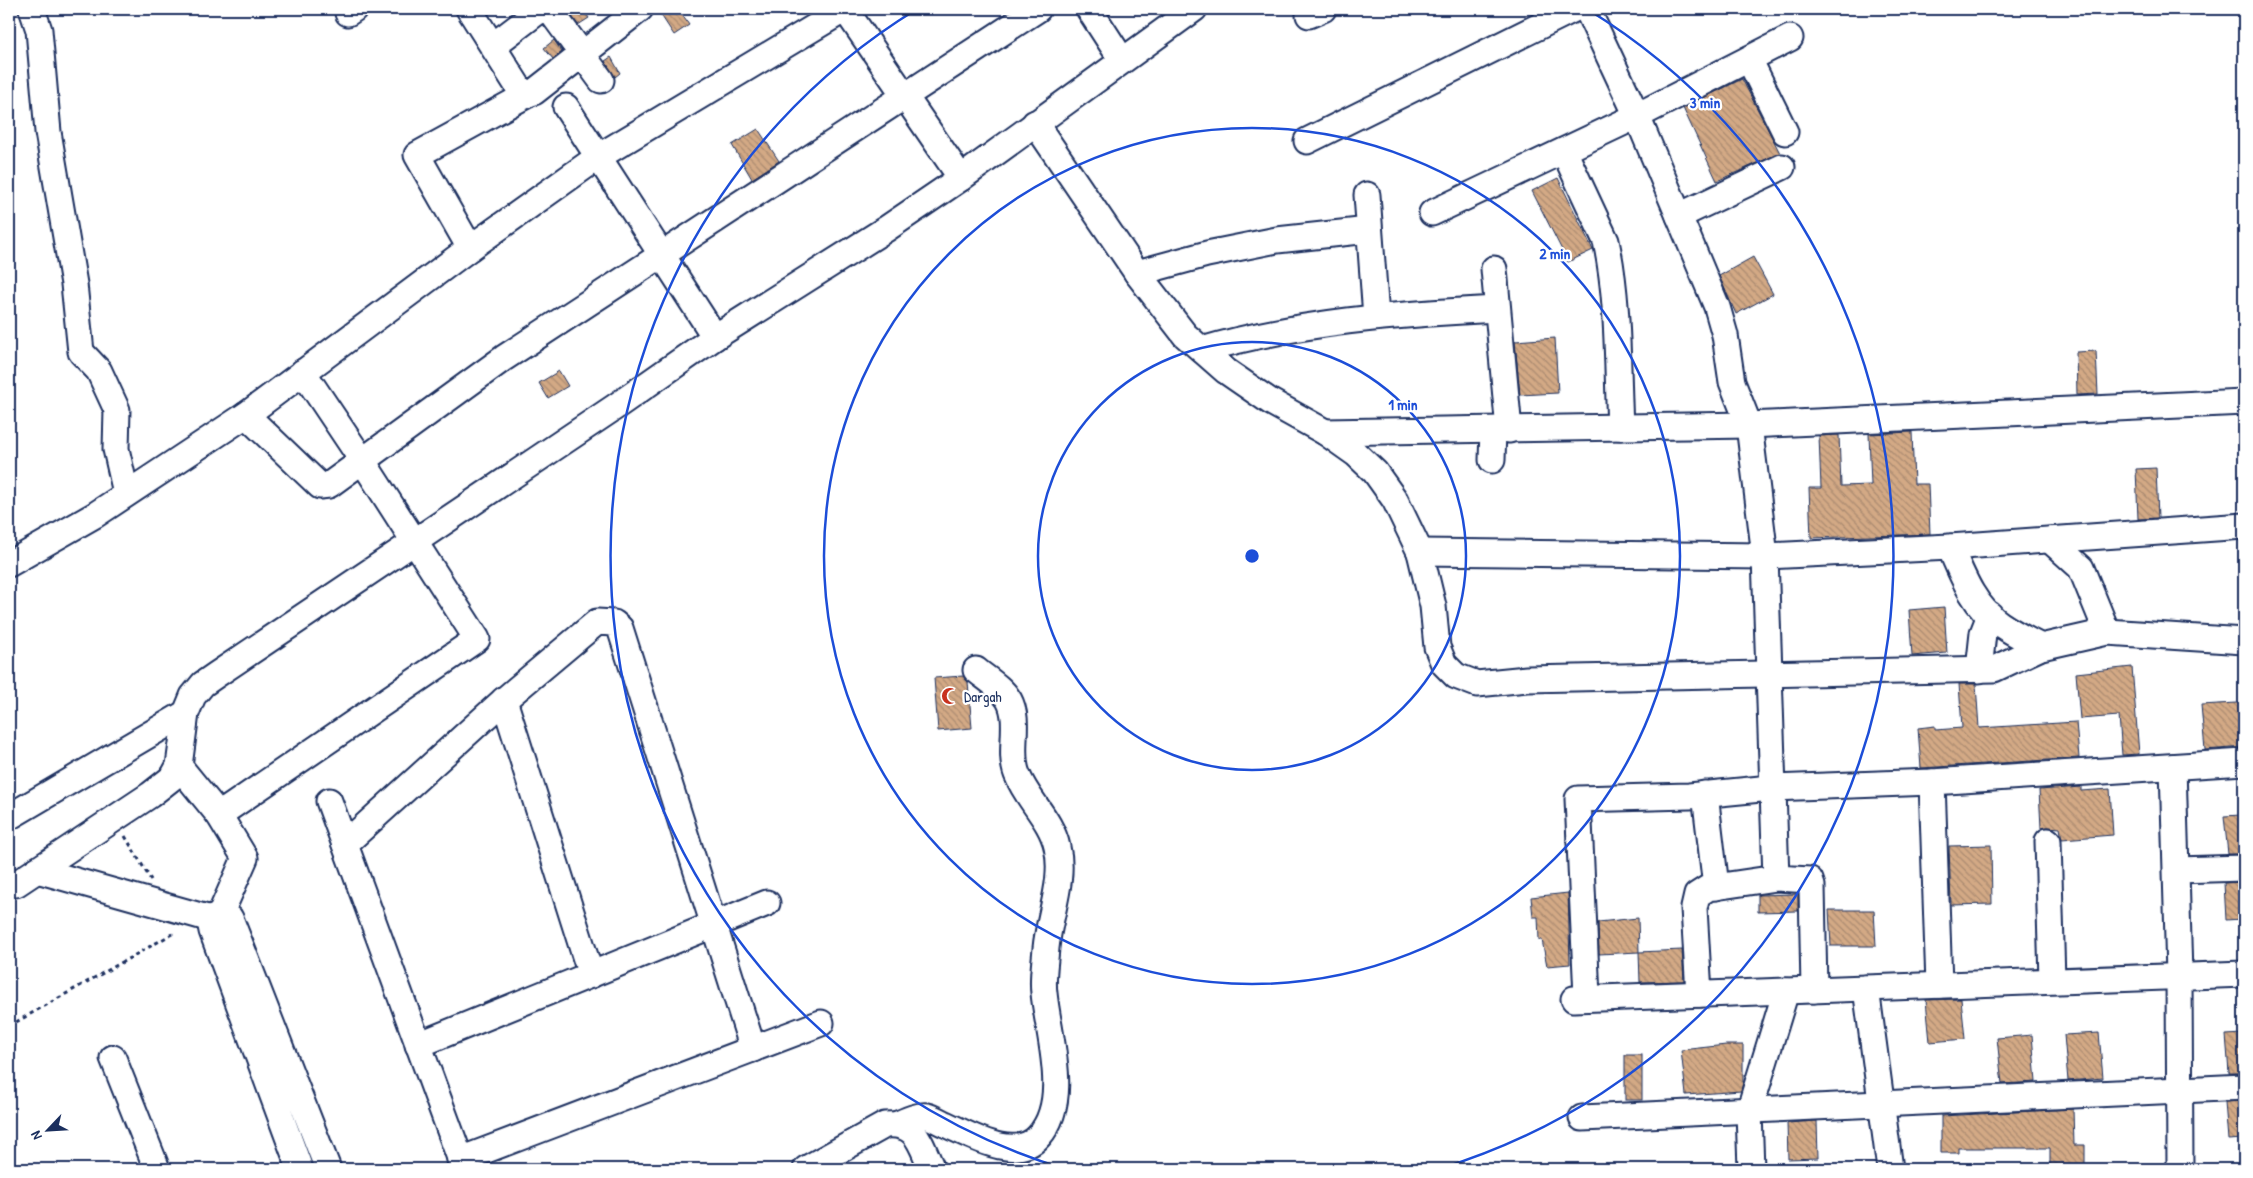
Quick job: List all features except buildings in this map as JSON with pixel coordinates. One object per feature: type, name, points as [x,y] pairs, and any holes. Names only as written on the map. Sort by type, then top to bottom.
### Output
[{"type":"street","points":[[32,9],[39,30],[48,132],[74,284],[81,352],[98,371],[117,410],[116,449],[126,493]]},
{"type":"street","points":[[468,9],[494,45],[519,88],[526,94],[530,93]]},
{"type":"street","points":[[494,45],[541,9]]},
{"type":"street","points":[[549,9],[601,80]]},
{"type":"street","points":[[470,248],[417,156],[530,93],[640,9]]},
{"type":"street","points":[[9,564],[95,515],[246,415],[470,248],[598,156],[845,9],[961,178]]},
{"type":"street","points":[[246,415],[320,486],[329,484],[504,358],[905,94],[1038,9]]},
{"type":"street","points":[[1089,9],[1122,60]]},
{"type":"street","points":[[11,881],[37,870],[173,777],[179,766],[186,714],[193,696],[203,684],[715,337],[886,229],[961,178],[1194,9]]},
{"type":"street","points":[[1308,141],[1574,9]]},
{"type":"street","points":[[1587,9],[1637,116],[1717,307],[1725,335],[1727,361],[1732,382],[1748,425],[1765,556],[1770,674],[1771,788],[1776,878]]},
{"type":"street","points":[[1432,213],[1637,116],[1790,38]]},
{"type":"street","points":[[1749,59],[1785,132]]},
{"type":"street","points":[[566,107],[715,337]]},
{"type":"street","points":[[1034,124],[1137,273],[1185,335],[1226,371],[1271,402],[1325,432],[1356,454],[1375,472],[1395,500],[1420,552],[1433,606],[1437,647],[1444,664],[1456,676],[1477,684],[1527,679],[1994,670],[2041,647],[2108,632],[2244,641]]},
{"type":"street","points":[[1564,151],[1606,241],[1609,254],[1614,298],[1620,427]]},
{"type":"street","points":[[1679,216],[1782,167]]},
{"type":"street","points":[[1367,195],[1376,317]]},
{"type":"street","points":[[1137,273],[1207,254],[1277,240],[1369,230]]},
{"type":"street","points":[[1492,460],[1501,430],[1494,269]]},
{"type":"street","points":[[1202,350],[1252,335],[1376,317],[1497,308]]},
{"type":"street","points":[[219,815],[477,639],[303,372]]},
{"type":"street","points":[[1325,432],[1748,425],[2244,402]]},
{"type":"street","points":[[1420,552],[1765,556],[1950,547],[2244,526]]},
{"type":"street","points":[[2050,540],[2081,568],[2108,632]]},
{"type":"street","points":[[1950,547],[1964,581],[1982,608],[1999,624],[2041,647]]},
{"type":"street","points":[[1979,670],[1983,633],[1990,615]]},
{"type":"street","points":[[345,844],[504,700],[597,622],[614,623],[620,628],[753,1049]]},
{"type":"street","points":[[806,1169],[885,1125],[898,1124],[912,1118],[928,1116],[978,1139],[1013,1148],[1038,1137],[1047,1124],[1056,1094],[1056,1064],[1044,991],[1046,946],[1058,886],[1060,865],[1052,831],[1017,774],[1013,759],[1013,708],[1009,699],[976,670]]},
{"type":"street","points":[[504,700],[591,975]]},
{"type":"street","points":[[9,817],[186,714]]},
{"type":"street","points":[[2244,762],[1932,782],[1771,788],[1705,794],[1578,799],[1580,998],[2244,974]]},
{"type":"street","points":[[179,766],[219,815],[245,858],[216,917],[212,931],[300,1169]]},
{"type":"street","points":[[2172,767],[2177,870],[2180,1169]]},
{"type":"street","points":[[1932,782],[1939,984]]},
{"type":"street","points":[[1705,794],[1716,887]]},
{"type":"street","points":[[329,801],[462,1164],[821,1023]]},
{"type":"street","points":[[2048,841],[2052,980]]},
{"type":"street","points":[[2177,870],[2244,868]]},
{"type":"street","points":[[37,870],[161,904],[216,917],[230,918],[328,1169]]},
{"type":"street","points":[[1699,994],[1694,908],[1697,895],[1716,887],[1776,878],[1804,878],[1810,880],[1812,886],[1814,990]]},
{"type":"street","points":[[418,1045],[767,904]]},
{"type":"street","points":[[1866,988],[1890,1169]]},
{"type":"street","points":[[1751,1169],[1749,1112],[1786,991]]},
{"type":"street","points":[[112,1058],[157,1169]]},
{"type":"street","points":[[1582,1118],[1749,1112],[2244,1087]]},
{"type":"street","points":[[898,1124],[908,1127],[916,1136],[932,1169]]},
{"type":"path","points":[[9,1026],[172,934],[153,885],[115,818]]},
{"type":"place","name":"Dargah","points":[[950,696]]}]
